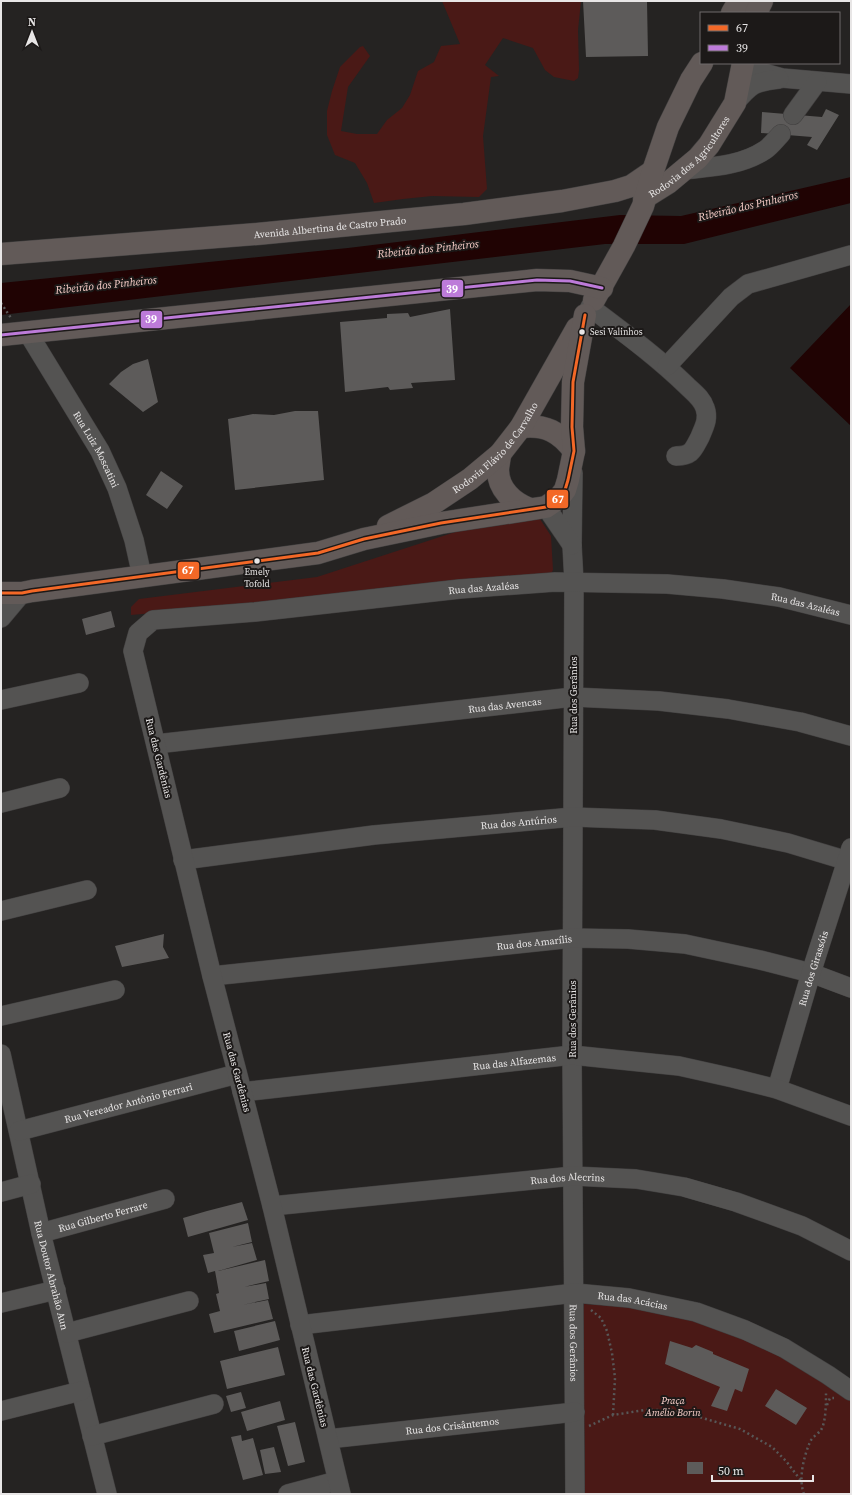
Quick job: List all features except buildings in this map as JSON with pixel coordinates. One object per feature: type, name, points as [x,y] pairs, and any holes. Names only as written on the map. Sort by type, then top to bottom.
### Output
[{"type":"main road","points":[[733,12],[739,1]]},
{"type":"main road","points":[[756,12],[762,1]]},
{"type":"main road","name":"Rodovia dos Agricultores","points":[[644,202],[652,171],[668,127],[691,80],[701,64]]},
{"type":"main road","name":"Rodovia dos Agricultores","points":[[644,202],[668,184],[698,158],[709,145],[736,104],[743,64]]},
{"type":"main road","name":"Avenida Albertina de Castro Prado","points":[[1,254],[266,233],[480,212],[562,201],[616,191],[631,186],[652,171]]},
{"type":"main road","name":"Rodovia Flávio de Carvalho","points":[[364,539],[434,503],[470,479],[500,454],[521,427],[602,288],[624,246],[644,202]]},
{"type":"main road","points":[[6,326],[28,333],[537,280],[570,281],[602,288]]},
{"type":"main road","name":"Rodovia Flávio de Carvalho","points":[[1,599],[11,593],[109,582],[142,576],[318,553],[364,539],[441,523],[538,508],[559,498],[565,490],[574,451],[572,427],[573,382],[588,311]]},
{"type":"main road","points":[[521,427],[533,425],[554,432],[565,440],[574,451]]},
{"type":"main road","points":[[500,454],[498,469],[499,479],[510,497],[517,503],[538,508]]},
{"type":"street","points":[[745,64],[760,72],[782,78],[851,84]]},
{"type":"street","points":[[736,104],[747,88],[757,82],[782,78]]},
{"type":"street","points":[[793,115],[817,82]]},
{"type":"street","points":[[683,170],[725,166],[747,160],[766,150],[781,134]]},
{"type":"street","points":[[667,366],[731,296],[748,284],[851,255]]},
{"type":"street","points":[[588,311],[667,366],[700,399],[705,407],[707,416],[706,423],[694,449],[690,454],[676,456]]},
{"type":"street","name":"Rua Luiz Moscatini","points":[[28,333],[100,451],[117,488],[134,540],[142,576]]},
{"type":"street","name":"Rua dos Gerânios","points":[[574,451],[572,544],[574,582],[572,1055],[576,1494]]},
{"type":"street","points":[[538,508],[572,544]]},
{"type":"street","name":"Rua das Azaléas","points":[[132,651],[138,633],[153,620],[255,612],[460,589],[574,582],[667,584],[724,588],[779,597],[851,615]]},
{"type":"street","points":[[1,618],[11,593]]},
{"type":"street","name":"Rua das Gardênias","points":[[132,651],[212,976],[272,1206],[339,1488]]},
{"type":"street","points":[[1,700],[78,684]]},
{"type":"street","name":"Rua das Avencas","points":[[156,744],[573,697],[659,701],[728,709],[800,722],[851,736]]},
{"type":"street","points":[[1,803],[60,788]]},
{"type":"street","name":"Rua dos Antúrios","points":[[183,860],[374,835],[573,817],[655,820],[721,829],[850,857]]},
{"type":"street","name":"Rua dos Girassóis","points":[[777,1089],[811,973],[850,857]]},
{"type":"street","points":[[1,911],[87,890]]},
{"type":"street","name":"Rua dos Amarílis","points":[[212,976],[573,938],[628,939],[685,944],[760,960],[811,973],[851,988]]},
{"type":"street","points":[[1,1016],[115,990]]},
{"type":"street","name":"Rua Doutor Abrahão Aun","points":[[1,1054],[5,1087],[19,1131],[66,1333],[107,1494]]},
{"type":"street","name":"Rua das Alfazemas","points":[[242,1092],[572,1055],[679,1066],[777,1089],[851,1116]]},
{"type":"street","name":"Rua Vereador Antônio Ferrari","points":[[19,1131],[237,1074]]},
{"type":"street","name":"Rua dos Alecrins","points":[[272,1206],[573,1176],[636,1180],[684,1187],[736,1202],[802,1226],[851,1251]]},
{"type":"street","points":[[1,1192],[31,1184]]},
{"type":"street","name":"Rua Gilberto Ferrare","points":[[42,1233],[165,1199]]},
{"type":"street","points":[[1,1303],[56,1290]]},
{"type":"street","name":"Rua das Acácias","points":[[300,1325],[575,1293],[629,1298],[696,1312],[752,1333],[784,1348],[828,1374],[851,1391]]},
{"type":"street","points":[[66,1333],[189,1301]]},
{"type":"street","points":[[1,1411],[81,1391]]},
{"type":"street","points":[[92,1436],[214,1404]]},
{"type":"street","name":"Rua dos Crisântemos","points":[[328,1439],[575,1412]]},
{"type":"street","points":[[288,1494],[339,1488]]},
{"type":"path","points":[[1,303],[6,326]]},
{"type":"path","points":[[575,1293],[584,1304],[601,1318],[607,1330],[616,1378],[613,1414]]},
{"type":"path","points":[[804,1494],[802,1490],[802,1468],[811,1440],[821,1430],[826,1410],[828,1374]]},
{"type":"path","points":[[575,1432],[613,1414],[645,1410],[675,1410],[740,1429],[772,1447],[786,1461],[802,1482]]},
{"type":"green space","points":[[442,1],[581,1],[578,30],[578,78],[574,81],[554,77],[545,70],[533,48],[503,38],[485,65],[499,76],[491,77],[483,136],[487,189],[479,197],[432,196],[374,203],[367,183],[355,163],[335,155],[327,135],[327,111],[340,67],[360,47],[363,46],[370,56],[348,87],[341,131],[357,134],[377,134],[387,120],[402,108],[410,95],[418,71],[434,62],[441,46],[460,44]]},
{"type":"green space","points":[[540,519],[551,536],[553,570],[549,578],[131,615],[131,607],[139,599],[317,577],[486,522]]},
{"type":"green space","name":"Praça Amélio Borin","points":[[584,1304],[630,1307],[678,1315],[762,1344],[851,1398],[851,1494],[585,1494]]},
{"type":"water","name":"Ribeirão dos Pinheiros","points":[[851,177],[851,203],[684,244],[605,244],[1,315],[1,283],[348,248],[620,215],[681,216]]},
{"type":"water","points":[[851,304],[851,426],[790,368]]},
{"type":"transit line","name":"39","points":[[1,335],[537,280],[570,281],[602,288]]},
{"type":"transit line","name":"67","points":[[1,593],[22,593],[318,553],[364,539],[441,523],[546,507],[559,498],[565,490],[574,451],[572,427],[573,382],[585,315]]},
{"type":"place","name":"Sesi Valinhos","points":[[582,332]]},
{"type":"place","name":"Emely Tofold","points":[[257,561]]}]
